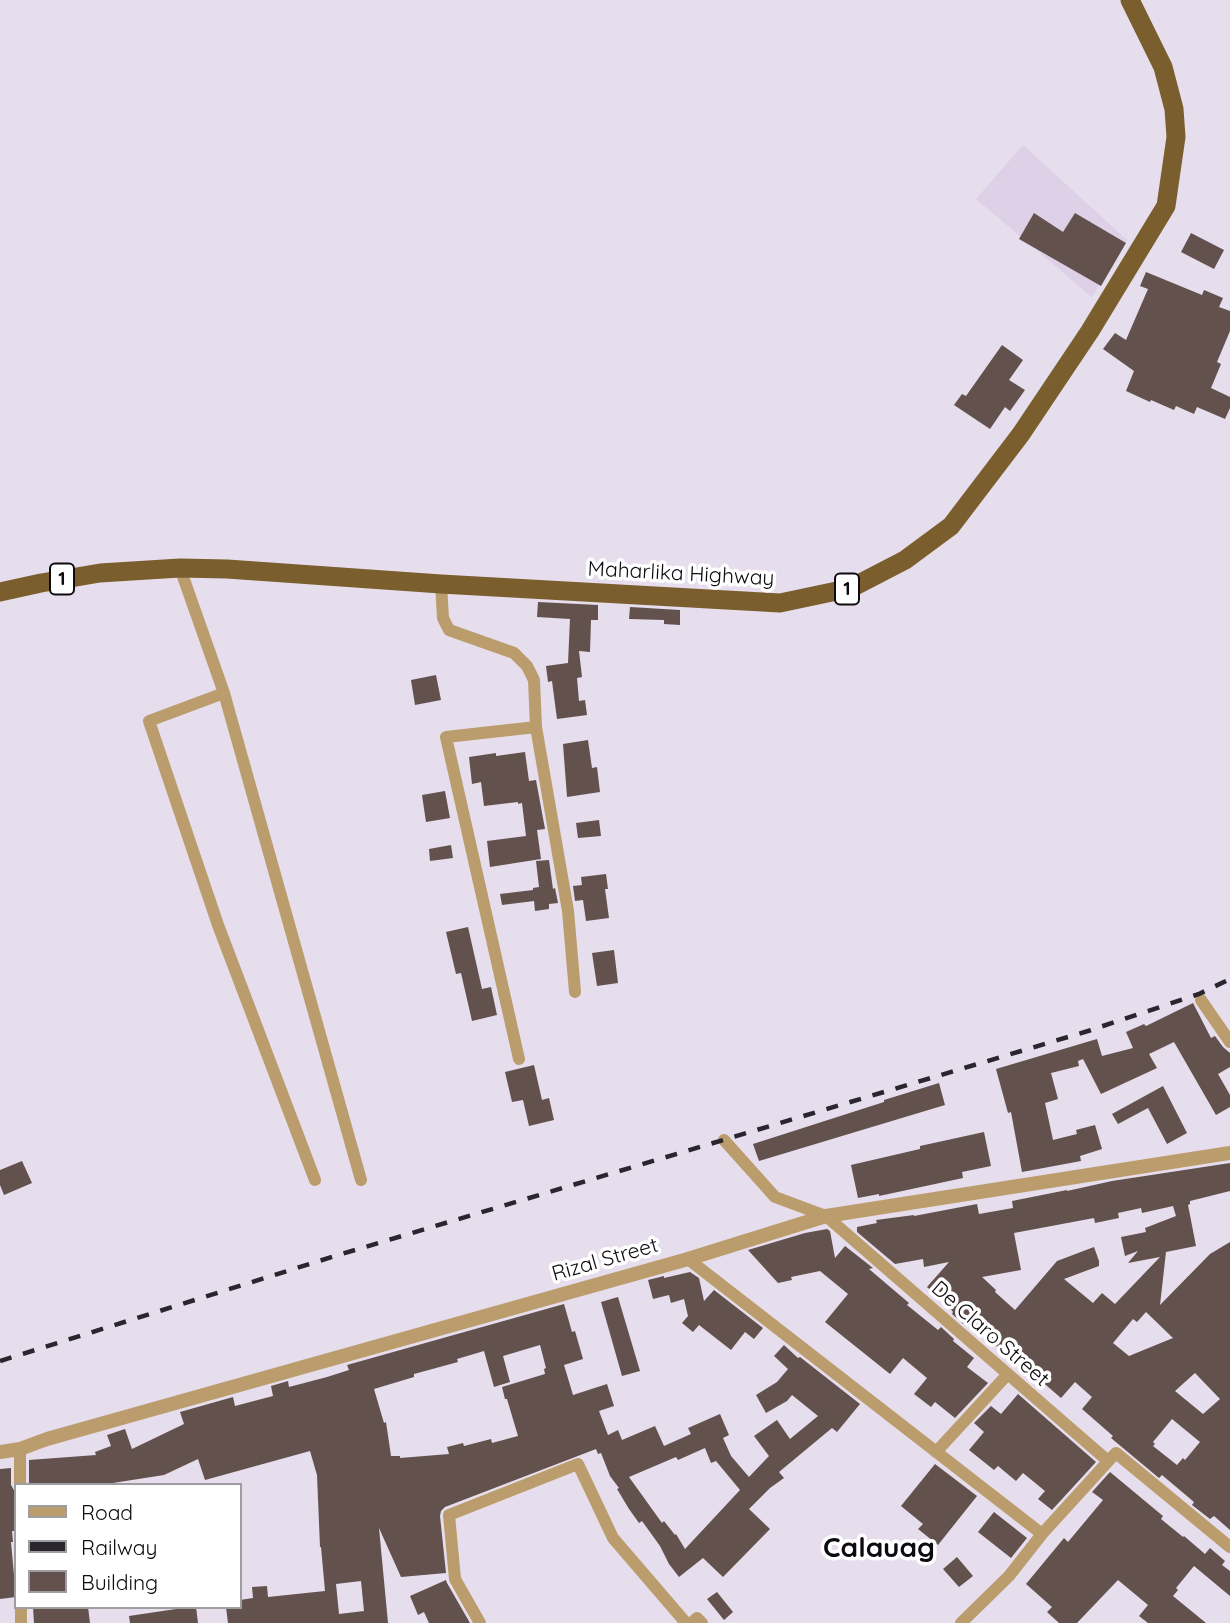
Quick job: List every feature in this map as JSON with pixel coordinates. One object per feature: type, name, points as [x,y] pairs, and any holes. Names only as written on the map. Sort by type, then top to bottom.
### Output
[{"type":"highway","name":"Maharlika Highway","points":[[0,592],[100,573],[180,568],[780,603],[851,589],[905,560],[951,526],[1021,434],[1090,331],[1166,205],[1176,137],[1174,109],[1164,67],[1130,0]]},
{"type":"street","points":[[180,568],[224,693],[361,1180]]},
{"type":"street","points":[[442,583],[443,618],[449,630],[514,653],[527,666],[534,680],[536,727],[568,911],[575,992]]},
{"type":"street","points":[[224,693],[149,721],[218,925],[315,1180]]},
{"type":"street","points":[[519,1059],[446,737],[536,727]]},
{"type":"street","points":[[1201,1000],[1230,1042]]},
{"type":"street","name":"De Claro Street","points":[[724,1140],[775,1197],[825,1216],[1108,1461],[1116,1453],[1230,1547]]},
{"type":"street","name":"Rizal Street","points":[[0,1452],[20,1449],[47,1439],[688,1259],[825,1216],[1230,1153]]},
{"type":"street","points":[[688,1259],[1042,1534]]},
{"type":"street","points":[[936,1452],[1007,1375]]},
{"type":"street","points":[[20,1449],[20,1483]]},
{"type":"street","points":[[961,1623],[1009,1576],[1042,1534],[1108,1461]]},
{"type":"street","points":[[480,1623],[454,1579],[449,1515],[578,1464],[613,1538],[688,1623],[697,1618],[702,1623]]},
{"type":"shaded area","points":[[1023,145],[1127,240],[1092,297],[976,199]]},
{"type":"building","points":[[1034,213],[1063,232],[1075,213],[1126,243],[1101,286],[1019,239]]},
{"type":"building","points":[[1191,233],[1224,250],[1214,269],[1181,252]]},
{"type":"building","points":[[1146,272],[1202,295],[1204,290],[1223,298],[1219,307],[1230,311],[1230,331],[1217,362],[1221,364],[1211,388],[1230,397],[1230,408],[1225,419],[1197,407],[1194,414],[1176,406],[1174,410],[1126,391],[1134,371],[1103,349],[1115,333],[1126,340],[1148,289],[1140,286]]},
{"type":"building","points":[[1002,345],[1023,360],[1009,380],[1025,390],[1010,411],[1005,407],[990,429],[954,405],[962,394],[966,396]]},
{"type":"building","points":[[538,602],[598,605],[598,620],[591,620],[590,652],[579,651],[582,677],[577,678],[579,701],[585,700],[587,715],[557,719],[552,681],[548,682],[546,666],[568,663],[570,619],[537,617]]},
{"type":"building","points":[[630,607],[680,610],[680,625],[664,624],[664,620],[629,619]]},
{"type":"building","points":[[436,675],[441,700],[415,705],[411,680]]},
{"type":"building","points":[[588,740],[592,768],[597,767],[600,792],[567,797],[563,744]]},
{"type":"building","points":[[525,752],[529,781],[536,780],[545,829],[537,830],[541,859],[490,867],[487,841],[526,836],[522,803],[484,806],[481,782],[472,784],[469,757]]},
{"type":"building","points":[[445,791],[450,818],[426,822],[422,795]]},
{"type":"building","points":[[599,820],[601,836],[578,838],[576,823]]},
{"type":"building","points":[[451,845],[453,858],[430,861],[429,849]]},
{"type":"building","points":[[549,860],[558,903],[549,904],[549,909],[535,911],[534,901],[502,905],[500,894],[539,887],[536,861]]},
{"type":"building","points":[[606,874],[609,918],[586,921],[583,900],[575,901],[573,886],[582,885],[581,877]]},
{"type":"building","points":[[468,927],[482,989],[491,987],[497,1015],[472,1021],[461,973],[456,974],[446,932]]},
{"type":"building","points":[[614,950],[618,983],[597,986],[592,953]]},
{"type":"building","points":[[1193,1003],[1211,1038],[1215,1036],[1230,1053],[1230,1067],[1218,1074],[1230,1095],[1230,1107],[1216,1115],[1174,1042],[1149,1054],[1157,1068],[1101,1094],[1083,1059],[1078,1061],[1079,1066],[1051,1073],[1058,1099],[1045,1103],[1053,1140],[1077,1134],[1076,1130],[1095,1125],[1102,1149],[1080,1156],[1081,1161],[1022,1172],[1011,1112],[1008,1113],[996,1069],[1097,1039],[1102,1056],[1133,1048],[1126,1032],[1144,1024],[1146,1026]]},
{"type":"building","points":[[534,1065],[542,1100],[549,1098],[554,1120],[529,1126],[523,1100],[512,1102],[505,1072]]},
{"type":"building","points":[[939,1083],[945,1105],[759,1161],[753,1144]]},
{"type":"building","points":[[1163,1086],[1187,1133],[1167,1144],[1148,1108],[1118,1124],[1112,1114]]},
{"type":"building","points":[[984,1132],[991,1166],[962,1172],[963,1178],[858,1198],[851,1165]]},
{"type":"building","points":[[22,1161],[32,1183],[4,1195],[0,1185],[0,1170]]},
{"type":"building","points":[[1230,1163],[1230,1191],[1190,1201],[1188,1205],[1196,1246],[1166,1252],[1160,1305],[1210,1254],[1230,1242],[1230,1530],[1214,1516],[1210,1519],[1162,1475],[1159,1478],[1111,1438],[1113,1436],[1082,1409],[1092,1397],[1075,1382],[1061,1398],[1018,1361],[1017,1363],[968,1323],[966,1326],[952,1314],[950,1308],[927,1287],[949,1262],[924,1267],[923,1259],[895,1264],[857,1232],[857,1227],[877,1223],[876,1220],[977,1204],[979,1214],[1013,1208],[1012,1201],[1112,1181]],"holes":[[[1173,1206],[1176,1216],[1145,1228],[1146,1232],[1121,1237],[1125,1256],[1138,1251],[1128,1263],[1160,1257],[1115,1304],[1102,1293],[1093,1303],[1064,1279],[1099,1266],[1094,1247],[1057,1261],[1015,1310],[982,1277],[1021,1270],[1014,1233],[1094,1218],[1095,1223],[1119,1218],[1118,1213],[1141,1208],[1142,1213]],[[1146,1312],[1173,1338],[1129,1356],[1113,1343],[1133,1319],[1137,1322]],[[1195,1373],[1220,1399],[1203,1414],[1175,1391]],[[1172,1419],[1200,1442],[1185,1460],[1183,1458],[1177,1465],[1153,1446],[1153,1442]]]},
{"type":"building","points":[[827,1229],[830,1231],[835,1258],[845,1246],[873,1268],[869,1269],[909,1303],[907,1305],[938,1330],[941,1327],[974,1358],[967,1367],[988,1383],[955,1418],[935,1402],[931,1407],[914,1394],[927,1378],[903,1358],[890,1374],[825,1322],[848,1294],[820,1271],[791,1277],[792,1280],[778,1283],[748,1250]]},
{"type":"building","points":[[690,1272],[699,1278],[704,1301],[714,1290],[763,1328],[754,1339],[745,1332],[731,1350],[699,1325],[693,1332],[682,1323],[688,1316],[684,1299],[671,1303],[669,1295],[653,1299],[648,1280]]},
{"type":"building","points":[[618,1297],[640,1371],[622,1376],[601,1302]]},
{"type":"building","points":[[564,1304],[583,1359],[564,1365],[573,1395],[607,1384],[614,1406],[599,1411],[608,1435],[618,1430],[622,1440],[655,1426],[664,1446],[691,1434],[688,1428],[720,1414],[729,1435],[723,1438],[731,1456],[749,1477],[769,1456],[754,1436],[777,1420],[790,1439],[818,1416],[792,1395],[766,1413],[756,1395],[777,1382],[788,1369],[774,1356],[784,1345],[860,1404],[837,1432],[832,1428],[779,1472],[784,1478],[749,1509],[770,1529],[723,1577],[703,1558],[679,1577],[642,1521],[639,1523],[629,1509],[610,1476],[601,1453],[598,1454],[596,1449],[445,1507],[440,1516],[446,1573],[401,1577],[379,1528],[388,1623],[228,1623],[226,1609],[242,1609],[242,1600],[253,1598],[252,1587],[267,1586],[268,1597],[325,1591],[317,1475],[310,1451],[205,1480],[198,1459],[164,1475],[113,1483],[29,1483],[29,1460],[96,1455],[95,1452],[111,1446],[107,1435],[125,1429],[132,1449],[184,1424],[180,1412],[233,1397],[235,1406],[273,1396],[271,1386],[288,1381],[289,1387],[349,1370],[347,1365]],"holes":[[[540,1345],[545,1374],[502,1387],[518,1436],[492,1443],[491,1439],[447,1447],[449,1454],[400,1458],[391,1456],[386,1422],[384,1423],[374,1389],[484,1351],[494,1387],[510,1382],[503,1356]],[[705,1448],[711,1463],[716,1461],[740,1490],[685,1549],[676,1534],[664,1521],[662,1523],[629,1477]],[[361,1581],[364,1611],[339,1614],[336,1584]]]},
{"type":"building","points":[[1018,1394],[1096,1462],[1052,1510],[1038,1499],[1045,1491],[1023,1473],[1016,1481],[998,1466],[994,1470],[969,1450],[984,1432],[974,1423],[991,1406],[1001,1414]]},
{"type":"building","points":[[935,1464],[977,1496],[938,1545],[918,1529],[923,1524],[901,1506]]},
{"type":"building","points":[[11,1468],[11,1485],[14,1490],[14,1531],[11,1542],[14,1597],[0,1599],[0,1469]]},
{"type":"building","points":[[1110,1472],[1163,1516],[1161,1519],[1183,1537],[1205,1554],[1210,1548],[1225,1561],[1222,1565],[1230,1571],[1230,1596],[1194,1566],[1176,1588],[1178,1590],[1173,1596],[1206,1623],[1148,1623],[1139,1616],[1148,1605],[1118,1580],[1077,1623],[1059,1623],[1047,1612],[1052,1607],[1026,1584],[1064,1538],[1068,1542],[1103,1500],[1092,1492]]},
{"type":"building","points":[[994,1512],[1027,1538],[1011,1558],[978,1532]]},
{"type":"building","points":[[957,1557],[973,1576],[959,1587],[943,1569]]},
{"type":"building","points":[[446,1580],[470,1623],[429,1623],[424,1612],[418,1615],[410,1596]]},
{"type":"building","points":[[717,1592],[733,1612],[724,1620],[707,1599]]},
{"type":"building","points":[[33,1609],[88,1609],[90,1623],[34,1623]]},
{"type":"building","points":[[196,1609],[198,1623],[130,1623],[129,1616]]},
{"type":"railway","points":[[0,1361],[335,1256],[1088,1031],[1199,994],[1230,979]]},
{"type":"district","name":"Calauag","points":[[879,1549]]}]
